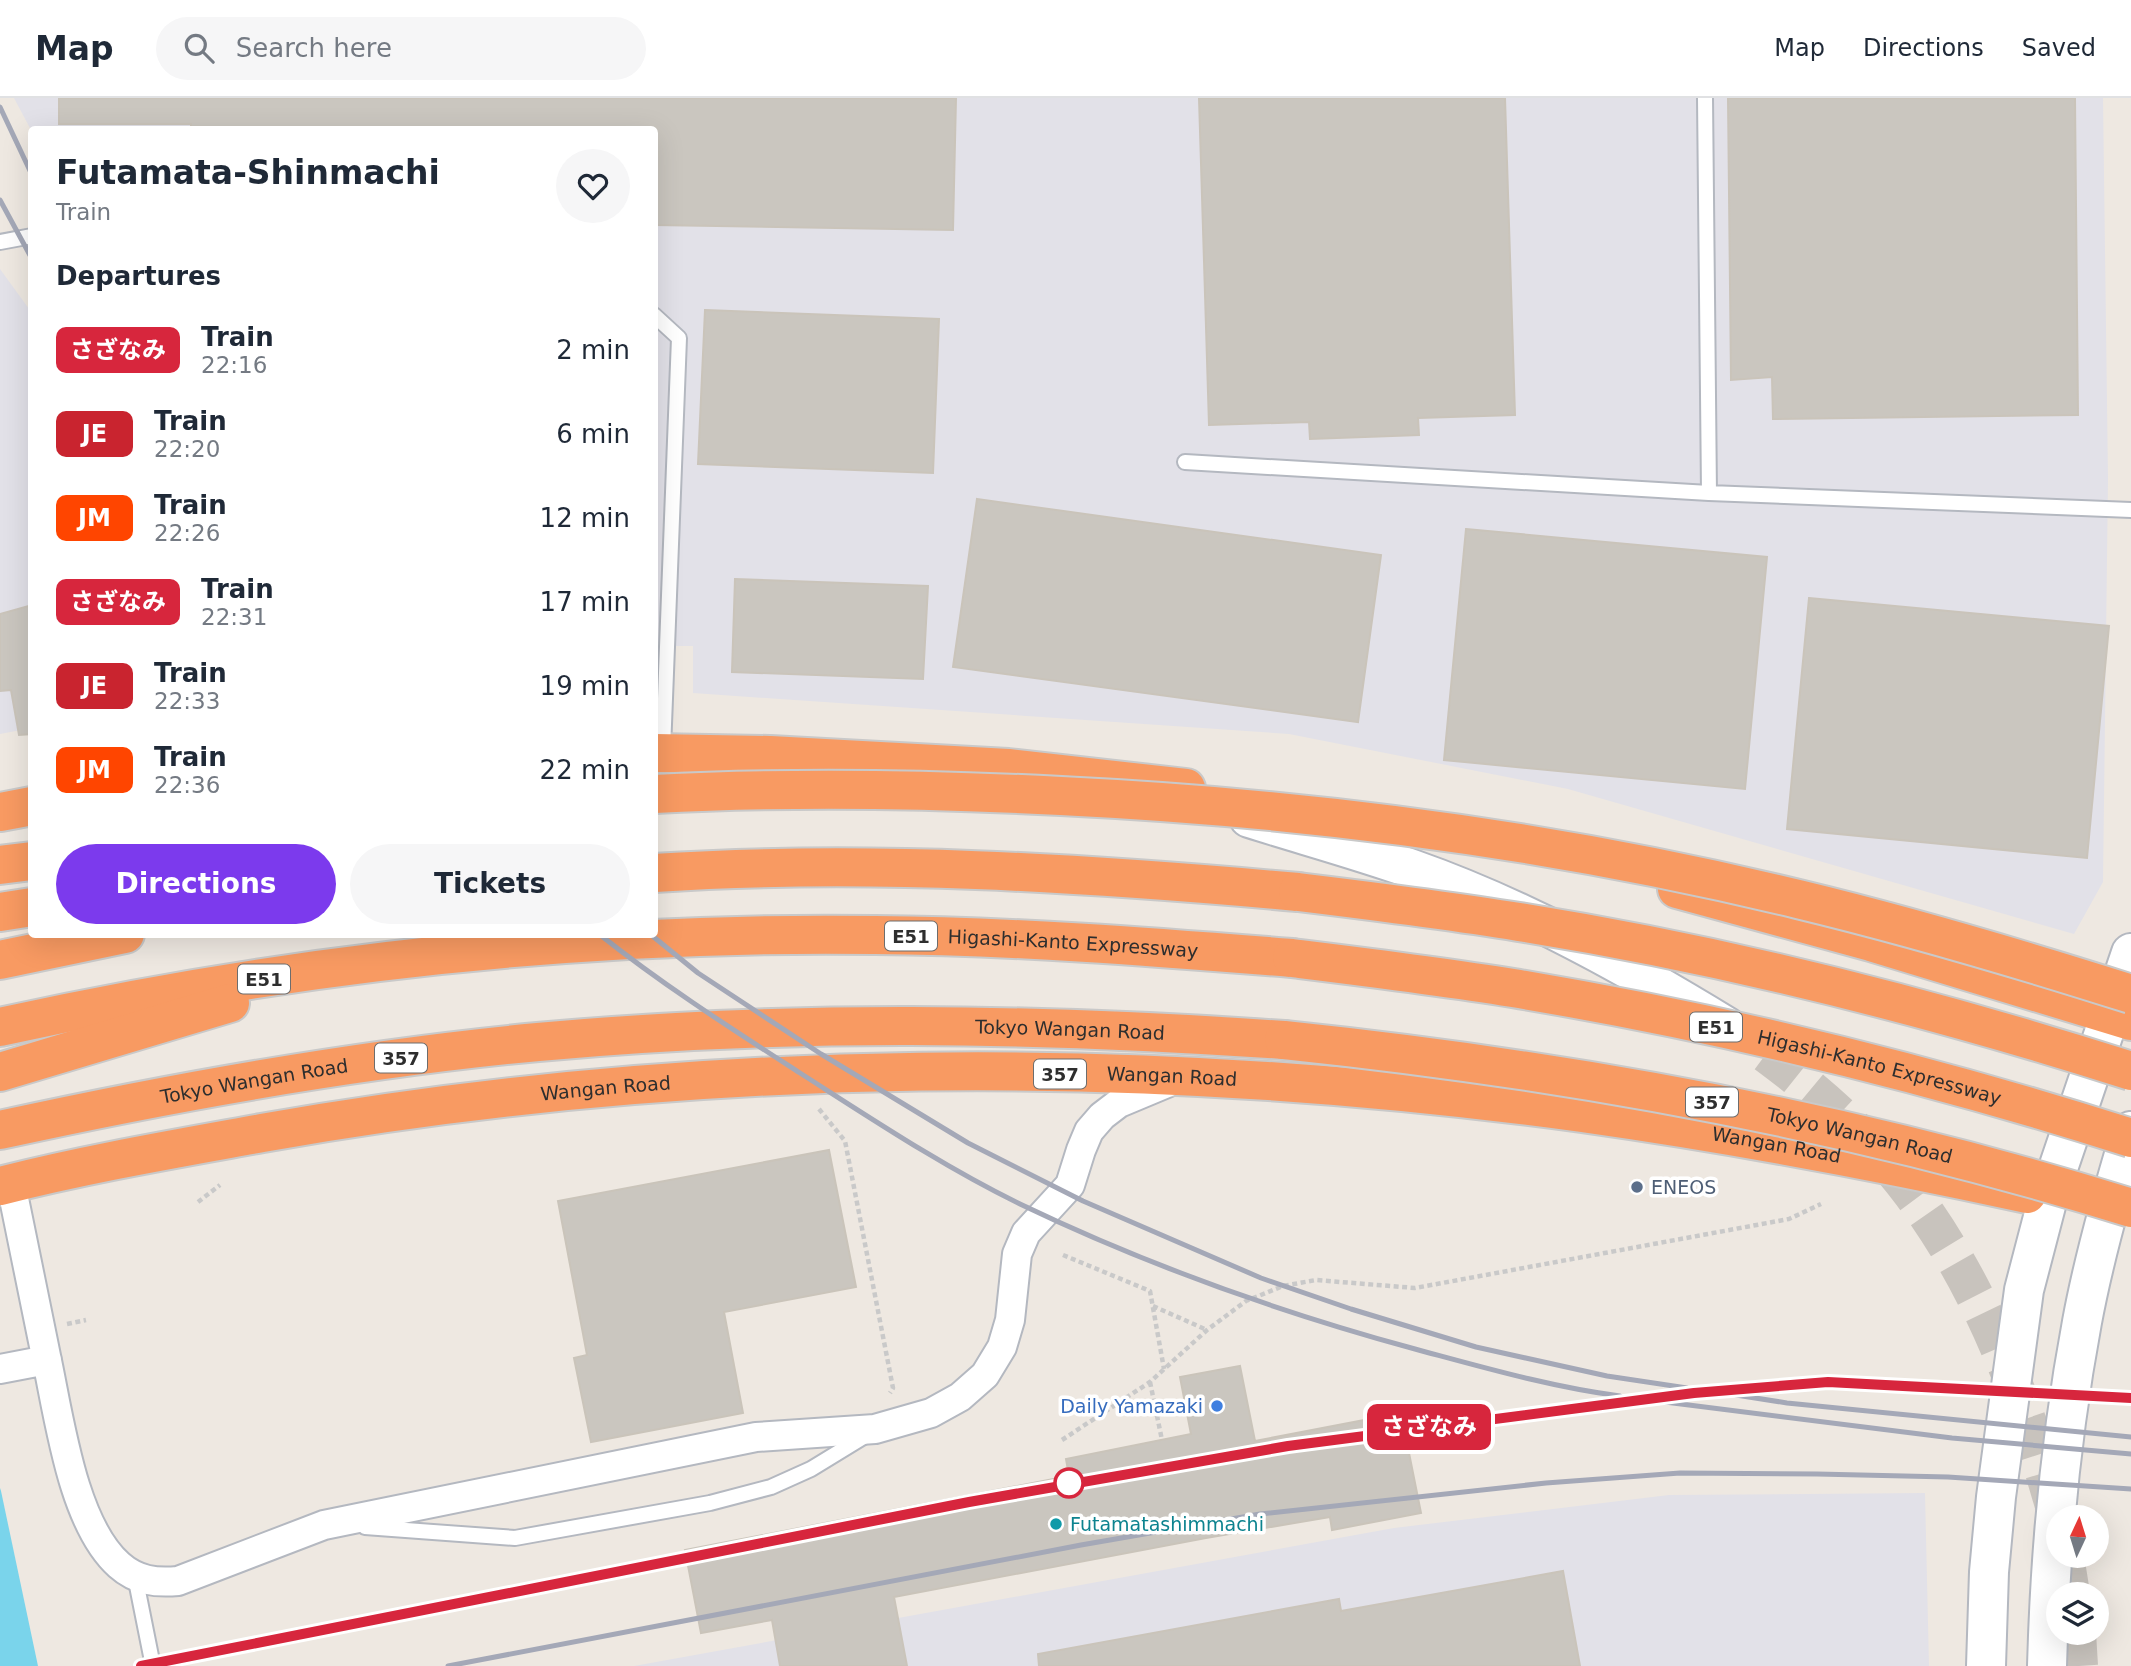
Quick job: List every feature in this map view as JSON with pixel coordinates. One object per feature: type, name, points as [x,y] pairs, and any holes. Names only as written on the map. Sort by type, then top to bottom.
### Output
[{"type":"highway","points":[[659,753],[878,760],[1081,775],[1274,801],[1366,818],[1671,887],[2124,1009]]},
{"type":"highway","points":[[658,794],[771,790],[1006,793],[1198,804],[1303,813],[1424,828],[1622,861],[1795,898],[1962,942],[2124,1009]]},
{"type":"highway","points":[[0,812],[28,807]]},
{"type":"highway","points":[[0,865],[28,861]]},
{"type":"highway","points":[[658,873],[873,867],[1004,871],[1155,879],[1298,892],[1418,907],[1612,938],[1771,971],[1941,1015],[2131,1071]]},
{"type":"highway","points":[[0,912],[28,908]]},
{"type":"highway","name":"Higashi-Kanto Expressway","points":[[0,1027],[170,993],[345,968],[531,948],[671,939],[874,935],[1011,939],[1292,958],[1512,988],[1691,1022],[1925,1078],[2131,1139]]},
{"type":"highway","points":[[0,960],[106,938]]},
{"type":"highway","points":[[0,1072],[345,968]]},
{"type":"highway","name":"Tokyo Wangan Road","points":[[0,1130],[186,1091],[363,1063],[550,1041],[808,1026],[1001,1026],[1151,1031],[1284,1040],[1502,1066],[1675,1095],[1815,1124],[1992,1167],[2123,1211]]},
{"type":"highway","name":"Wangan Road","points":[[5,1185],[198,1145],[467,1101],[629,1084],[912,1072],[1180,1077],[1399,1093],[1582,1113],[1819,1152],[2123,1211]]},
{"type":"street","points":[[1081,775],[1197,802],[1412,869],[1490,900],[1584,945],[1668,991],[1766,1054]]},
{"type":"street","points":[[1986,1666],[1989,1572],[2003,1434],[2031,1254],[2048,1198],[2124,1009],[2131,953]]},
{"type":"street","points":[[5,1185],[65,1447],[81,1502],[104,1547],[119,1564],[135,1576],[156,1583],[178,1581],[324,1525],[756,1437],[875,1429],[931,1413],[960,1397],[985,1375],[1002,1347],[1017,1254],[1026,1233],[1070,1185],[1080,1150],[1089,1131],[1102,1116],[1119,1104],[1180,1077]]},
{"type":"street","points":[[2047,1666],[2053,1556],[2072,1377],[2082,1320],[2123,1211],[2131,1131]]},
{"type":"street","points":[[0,1369],[47,1360]]},
{"type":"lane","points":[[1705,98],[1709,493]]},
{"type":"lane","points":[[0,242],[28,237]]},
{"type":"lane","points":[[658,318],[679,338],[659,753]]},
{"type":"lane","points":[[1185,463],[1709,493],[2131,510]]},
{"type":"lane","points":[[324,1525],[515,1538],[710,1503],[771,1488],[811,1469],[875,1429]]},
{"type":"lane","points":[[135,1576],[153,1666]]},
{"type":"path","points":[[819,1107],[845,1141],[893,1388],[887,1397]]},
{"type":"path","points":[[198,1202],[219,1185]]},
{"type":"path","points":[[1062,1440],[1150,1382],[1207,1330],[1245,1301],[1283,1286],[1316,1280],[1415,1288],[1789,1219],[1821,1204]]},
{"type":"path","points":[[1063,1255],[1150,1291],[1164,1369]]},
{"type":"path","points":[[1153,1306],[1207,1330]]},
{"type":"path","points":[[1150,1382],[1162,1440]]},
{"type":"shaded area","points":[[14,98],[2103,98],[2108,479],[2103,882],[2074,934],[1568,789],[1289,734],[693,693],[693,646],[658,646],[658,126],[29,126]]},
{"type":"shaded area","points":[[0,269],[28,308],[28,729],[0,734]]},
{"type":"shaded area","points":[[1925,1493],[1929,1666],[634,1666],[1394,1528],[1669,1495]]},
{"type":"water","points":[[0,1488],[1,1491],[38,1666],[0,1666]]},
{"type":"building","points":[[59,98],[956,98],[953,230],[658,225],[658,126],[59,124]]},
{"type":"building","points":[[1199,98],[1505,98],[1515,415],[1418,418],[1419,435],[1310,439],[1309,422],[1209,425]]},
{"type":"building","points":[[1728,98],[2075,98],[2078,415],[1773,419],[1772,377],[1731,380]]},
{"type":"building","points":[[705,310],[939,319],[933,473],[698,464]]},
{"type":"building","points":[[977,499],[1381,555],[1358,722],[953,667]]},
{"type":"building","points":[[1466,529],[1767,557],[1745,789],[1444,760]]},
{"type":"building","points":[[735,579],[928,586],[923,679],[732,672]]},
{"type":"building","points":[[1809,598],[2109,626],[2087,858],[1787,829]]},
{"type":"building","points":[[28,606],[28,734],[19,735],[11,690],[0,691],[0,614]]},
{"type":"building","points":[[829,1150],[856,1287],[724,1312],[743,1413],[591,1442],[574,1358],[587,1355],[558,1201]]},
{"type":"building","name":"Futamatashimmachi","points":[[1240,1366],[1255,1441],[1401,1413],[1421,1513],[1332,1530],[1330,1517],[894,1597],[907,1666],[780,1666],[772,1620],[701,1633],[685,1550],[1069,1476],[1066,1459],[1191,1434],[1180,1377]]},
{"type":"building","points":[[1563,1571],[1580,1666],[1039,1666],[1038,1654],[1339,1599],[1341,1611]]},
{"type":"tunnel","points":[[1766,1054],[1806,1085],[1880,1155],[1937,1230],[1960,1268],[1999,1347],[2030,1429],[2054,1505]]},
{"type":"tunnel","points":[[2067,1568],[2069,1582]]},
{"type":"tunnel","points":[[2078,1645],[2079,1666]]},
{"type":"railway","points":[[0,107],[28,166]]},
{"type":"railway","points":[[0,200],[28,252]]},
{"type":"railway","points":[[604,938],[698,1006],[881,1125],[992,1190],[1068,1226],[1214,1286],[1364,1335],[1517,1376],[1620,1396]]},
{"type":"railway","points":[[655,938],[698,973],[821,1054],[968,1143],[1083,1201],[1261,1278],[1351,1309],[1476,1347],[1607,1376],[1687,1388]]},
{"type":"railway","points":[[141,1666],[846,1526],[1261,1449],[1694,1393],[1828,1382],[2131,1398]]},
{"type":"railway","points":[[1736,1395],[1787,1403],[2131,1437]]},
{"type":"railway","points":[[1665,1402],[1952,1438],[2131,1454]]},
{"type":"railway","points":[[448,1666],[1081,1545],[1260,1514],[1546,1483],[1680,1473],[1817,1474],[1948,1477],[2131,1489]]},
{"type":"train","name":"さざなみ","points":[[141,1666],[792,1536],[1261,1449],[1694,1393],[1828,1382],[2131,1398]]},
{"type":"place","name":"ENEOS","points":[[1637,1187]]},
{"type":"place","name":"Daily Yamazaki","points":[[1217,1406]]},
{"type":"place","name":"Futamatashimmachi","points":[[1056,1524]]}]
